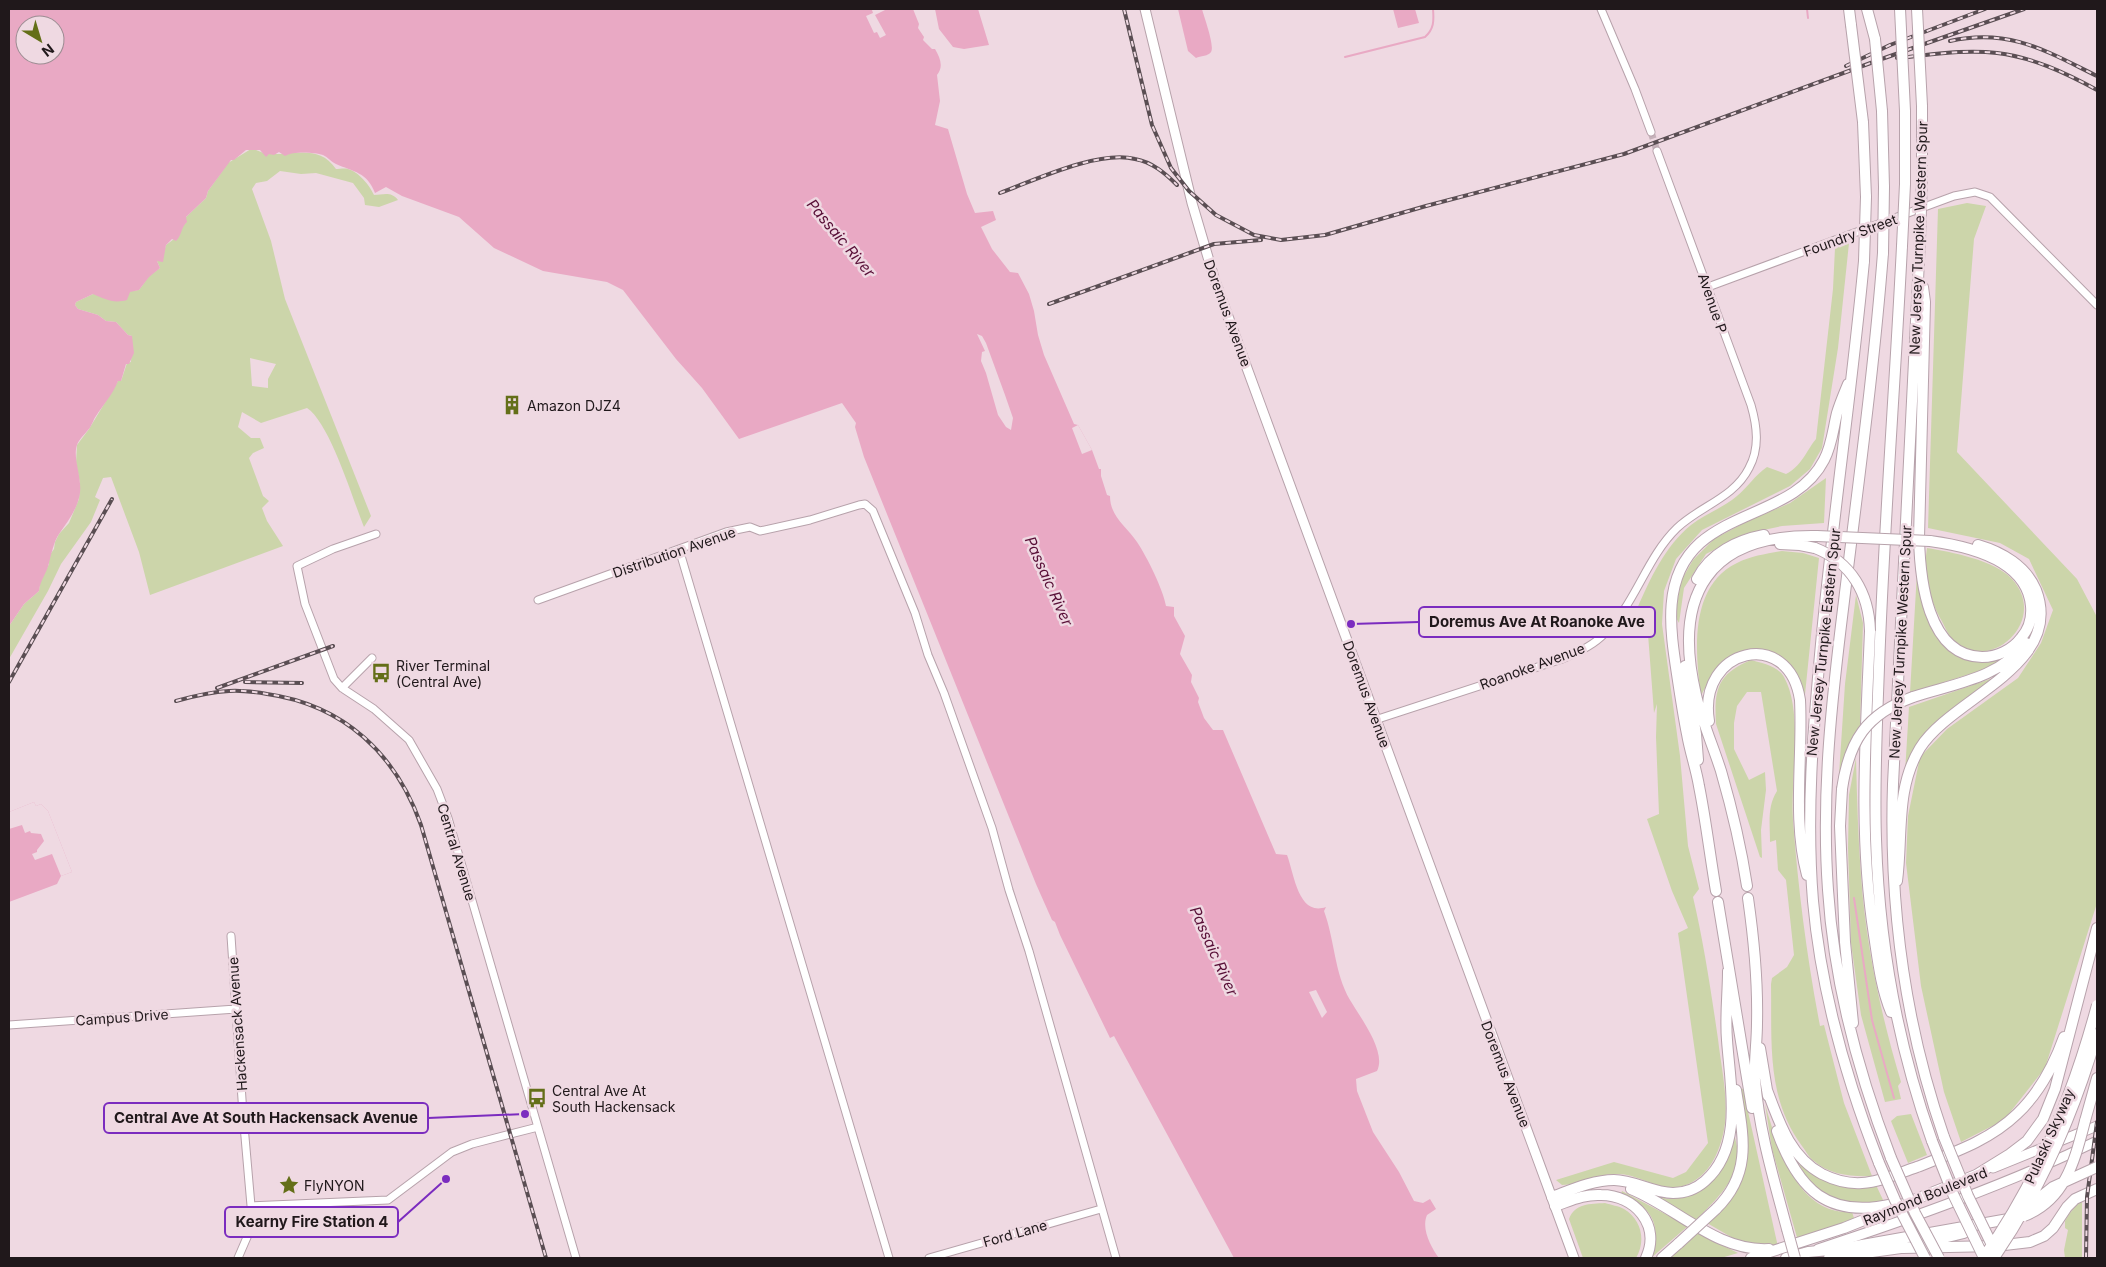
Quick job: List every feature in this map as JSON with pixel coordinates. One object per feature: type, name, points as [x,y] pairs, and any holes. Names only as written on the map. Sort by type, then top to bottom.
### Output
[{"type":"highway","name":"New Jersey Turnpike Eastern Spur","points":[[1849,9],[1863,122],[1866,197],[1864,261],[1826,594],[1814,719],[1809,811],[1813,902],[1823,968],[1837,1035],[1856,1100],[1895,1200],[1925,1258]]},
{"type":"highway","name":"New Jersey Turnpike Western Spur","points":[[1900,9],[1905,111],[1904,184],[1881,622],[1876,799],[1881,915],[1889,976],[1900,1036],[1913,1083],[1932,1141],[1953,1194],[1984,1258]]},
{"type":"highway","name":"New Jersey Turnpike Western Spur","points":[[1917,9],[1922,106],[1920,256],[1893,784],[1892,856],[1894,902],[1901,962],[1912,1022],[1926,1081],[1944,1137],[1973,1208],[1999,1258]]},
{"type":"highway","name":"New Jersey Turnpike Eastern Spur","points":[[1870,11],[1882,111],[1883,253],[1876,330],[1833,693],[1826,776],[1826,843],[1830,912],[1839,979],[1854,1047],[1867,1093],[1891,1158],[1915,1213],[1939,1258]]},
{"type":"highway","points":[[1920,256],[1924,302],[1919,538],[1920,566],[1926,600],[1930,614],[1941,635],[1962,652],[1977,657],[1988,657],[2005,652],[2015,645],[2027,629],[2031,611],[2028,593],[2017,576],[2003,564],[1982,554],[1930,539]]},
{"type":"highway","points":[[1716,891],[1699,784],[1687,735],[1672,635],[1671,601],[1677,577],[1688,556],[1712,534],[1734,520],[1784,498],[1814,476],[1829,449],[1837,413],[1853,369]]},
{"type":"highway","points":[[1699,784],[1696,734],[1686,680],[1684,639],[1687,610],[1696,581],[1702,570],[1716,556],[1742,541],[1774,533],[1817,533],[1953,539],[1981,546],[2011,560],[2024,571],[2032,582],[2038,597],[2040,623],[2037,633],[2032,645],[2006,675],[1942,723],[1917,753],[1907,779],[1901,810],[1899,865],[1894,902]]},
{"type":"highway","points":[[1747,886],[1736,829],[1698,704],[1691,667],[1692,615],[1699,589],[1707,575],[1724,559],[1746,547],[1775,539],[1817,533]]},
{"type":"highway","points":[[1746,547],[1786,544],[1815,548],[1840,562],[1857,581],[1866,601],[1870,631],[1864,748],[1866,870],[1872,921],[1885,998],[1900,1036]]},
{"type":"highway","points":[[1854,1047],[1846,955],[1840,836],[1842,789],[1850,755],[1862,730],[1881,712],[1913,698],[1982,676],[2004,665],[2015,656],[2029,639],[2039,610]]},
{"type":"highway","points":[[1711,742],[1707,709],[1708,694],[1715,678],[1725,666],[1738,656],[1756,654],[1771,657],[1787,668],[1796,685],[1800,700],[1799,775],[1802,848],[1803,861],[1813,902]]},
{"type":"highway","points":[[1600,1182],[1636,1191],[1740,1247],[1788,1255],[1758,1109],[1755,1068],[1758,1025],[1757,972],[1748,898]]},
{"type":"highway","points":[[1718,902],[1756,1133],[1784,1230],[1795,1258]]},
{"type":"highway","points":[[1976,1175],[2021,1146],[2036,1131],[2046,1114],[2059,1078],[2097,928]]},
{"type":"highway","points":[[1767,1090],[1784,1132],[1799,1155],[1817,1171],[1842,1181],[1860,1183],[1879,1180],[1974,1144],[1998,1130],[2018,1113],[2030,1100],[2048,1073],[2063,1038],[2094,939]]},
{"type":"highway","points":[[1553,1201],[1600,1182],[1615,1180],[1674,1193],[1692,1190],[1709,1178],[1722,1158],[1729,1136],[1731,1110],[1727,1031],[1728,971]]},
{"type":"highway","name":"Pulaski Skyway","points":[[1984,1258],[2005,1225],[2040,1162],[2068,1095],[2097,1005]]},
{"type":"highway","points":[[1758,1025],[1772,1116],[1786,1154],[1800,1178],[1816,1195],[1831,1203],[1850,1208],[1887,1206],[1919,1199]]},
{"type":"highway","name":"Pulaski Skyway","points":[[1994,1258],[2024,1213],[2065,1129],[2097,1034]]},
{"type":"highway","points":[[1662,1258],[1716,1209],[1734,1186],[1742,1160],[1742,1129],[1735,1083],[1729,1062]]},
{"type":"highway","points":[[1829,1258],[1903,1248],[2002,1224],[2047,1202],[2065,1182],[2074,1164],[2097,1078]]},
{"type":"highway","points":[[1808,1252],[1849,1247],[2024,1213],[2053,1187],[2097,1167]]},
{"type":"highway","name":"Raymond Boulevard","points":[[1788,1255],[1976,1175]]},
{"type":"highway","points":[[1903,1248],[1996,1246],[2026,1243],[2044,1236],[2053,1228],[2074,1199],[2097,1189]]},
{"type":"highway","points":[[1553,1201],[1594,1195],[1611,1196],[1630,1203],[1641,1213],[1650,1230],[1650,1246],[1646,1258]]},
{"type":"highway","name":"Raymond Boulevard","points":[[1751,1258],[1808,1252]]},
{"type":"highway","points":[[1864,1258],[1876,1252]]},
{"type":"main road","name":"Doremus Avenue","points":[[1145,9],[1192,203],[1215,281],[1574,1258]]},
{"type":"main road","name":"Raymond Boulevard","points":[[1976,1175],[2097,1126]]},
{"type":"main road","name":"Raymond Boulevard","points":[[1808,1252],[1935,1208],[2044,1165],[2097,1141]]},
{"type":"street","points":[[1601,9],[1651,132]]},
{"type":"street","name":"Avenue P","points":[[1658,151],[1753,413],[1756,431],[1754,457]]},
{"type":"street","name":"Foundry Street","points":[[1708,287],[1954,196],[1975,192],[1990,197],[2097,305]]},
{"type":"street","name":"Roanoke Avenue","points":[[1375,720],[1562,659],[1590,646],[1601,638],[1620,617],[1649,565],[1667,538],[1692,516],[1725,496],[1736,486],[1746,474],[1754,457]]},
{"type":"street","name":"Distribution Avenue","points":[[538,600],[726,532],[750,527],[760,531],[865,504],[873,511],[914,613],[992,828],[1009,890],[1029,951],[1101,1209]]},
{"type":"street","name":"Central Avenue","points":[[376,534],[332,550],[297,566],[305,604],[332,675],[342,688],[374,709],[409,740],[437,789],[448,818],[576,1258]]},
{"type":"street","points":[[679,549],[889,1258]]},
{"type":"street","points":[[342,688],[372,658]]},
{"type":"street","name":"Hackensack Avenue","points":[[232,936],[251,1206],[251,1228],[238,1258]]},
{"type":"street","name":"Campus Drive","points":[[9,1025],[236,1009]]},
{"type":"street","points":[[251,1206],[388,1200],[452,1152],[472,1144],[538,1127]]},
{"type":"street","points":[[1101,1209],[1116,1258]]},
{"type":"street","name":"Ford Lane","points":[[929,1258],[1101,1209]]},
{"type":"green space","points":[[251,149],[269,154],[306,152],[322,156],[336,169],[347,169],[356,173],[367,184],[374,195],[390,194],[398,200],[379,207],[365,205],[364,198],[353,183],[316,173],[301,174],[280,171],[267,181],[256,183],[252,189],[271,241],[285,299],[371,516],[364,527],[332,445],[316,416],[307,408],[261,423],[242,412],[238,427],[251,438],[260,438],[264,448],[253,453],[249,458],[263,496],[269,501],[262,508],[267,521],[283,546],[150,595],[139,552],[111,477],[103,478],[95,497],[100,500],[91,522],[61,564],[48,591],[9,659],[9,626],[24,604],[39,591],[40,582],[49,564],[49,556],[54,549],[55,542],[59,534],[69,523],[79,499],[80,483],[76,463],[77,445],[118,381],[121,381],[127,363],[131,362],[132,336],[128,335],[116,322],[106,321],[98,315],[78,309],[75,305],[76,302],[93,294],[139,290],[149,276],[160,268],[157,261],[163,255],[166,245],[174,239],[186,217],[206,198],[208,191],[228,163]],"holes":[[[250,358],[276,364],[268,379],[268,388],[252,386]]]},
{"type":"green space","points":[[1967,203],[1986,206],[1974,239],[1957,452],[2077,579],[2097,617],[2097,903],[2045,1068],[2004,1120],[1961,1142],[1944,1092],[1921,986],[1906,863],[1908,816],[1920,757],[1947,729],[2018,678],[2041,643],[2053,610],[2029,559],[2000,543],[1928,528],[1938,209]]},
{"type":"green space","points":[[1849,243],[1838,348],[1822,448],[1810,469],[1790,486],[1702,530],[1676,559],[1664,591],[1662,624],[1680,756],[1688,846],[1699,889],[1693,897],[1710,985],[1725,1091],[1725,1123],[1718,1152],[1701,1176],[1683,1186],[1666,1187],[1617,1174],[1603,1175],[1562,1185],[1556,1180],[1614,1162],[1673,1178],[1686,1172],[1708,1143],[1678,933],[1688,928],[1672,891],[1647,819],[1659,814],[1656,737],[1657,704],[1654,713],[1648,634],[1637,609],[1659,564],[1682,533],[1696,521],[1732,500],[1767,467],[1786,474],[1791,471],[1800,463],[1816,439],[1833,289],[1835,248]]},
{"type":"green space","points":[[1826,478],[1824,523],[1782,526],[1745,534],[1706,554],[1684,588],[1679,623],[1675,616],[1681,581],[1693,560],[1714,539],[1746,522],[1790,503]]},
{"type":"green space","points":[[1927,548],[1984,562],[2004,572],[2012,579],[2022,596],[2024,612],[2019,627],[2009,640],[1996,648],[1981,652],[1965,649],[1951,638],[1936,610],[1930,593],[1926,575]]},
{"type":"green space","points":[[1782,551],[1803,553],[1819,558],[1804,704],[1799,681],[1791,667],[1779,656],[1759,650],[1737,653],[1728,659],[1713,676],[1701,696],[1697,641],[1703,604],[1710,587],[1721,574],[1737,563],[1753,557]]},
{"type":"green space","points":[[1917,572],[1936,634],[1950,651],[1971,661],[1988,662],[2015,653],[1995,666],[1910,693]]},
{"type":"green space","points":[[1856,595],[1863,623],[1860,727],[1847,749],[1838,790],[1845,684]]},
{"type":"green space","points":[[1751,660],[1778,670],[1784,677],[1790,692],[1795,727],[1793,820],[1795,846],[1800,898],[1815,1000],[1820,1026],[1824,1025],[1844,1103],[1872,1176],[1857,1176],[1834,1172],[1812,1160],[1790,1128],[1777,1089],[1773,1068],[1771,984],[1772,978],[1787,967],[1794,955],[1786,880],[1778,870],[1776,840],[1770,842],[1770,809],[1777,791],[1761,692],[1747,692],[1737,706],[1734,723],[1734,749],[1749,780],[1765,772],[1766,790],[1761,830],[1762,858],[1760,857],[1716,724],[1717,692],[1720,684],[1731,671]]},
{"type":"green space","points":[[1996,677],[1970,696],[1905,773],[1909,707]]},
{"type":"green space","points":[[1856,758],[1863,902],[1881,1006],[1901,1082],[1898,1086],[1901,1099],[1885,1102],[1861,1015],[1851,943],[1848,848],[1849,795]]},
{"type":"green space","points":[[1739,1088],[1743,1089],[1778,1247],[1738,1241],[1707,1223],[1737,1190],[1746,1163]]},
{"type":"green space","points":[[1765,1104],[1783,1157],[1792,1175],[1803,1190],[1817,1203],[1833,1210],[1852,1212],[1854,1218],[1798,1241],[1772,1149]]},
{"type":"green space","points":[[1911,1114],[1927,1155],[1908,1163],[1891,1121],[1897,1116]]},
{"type":"green space","points":[[1734,1132],[1738,1149],[1737,1165],[1729,1183],[1696,1220],[1651,1196],[1650,1192],[1667,1199],[1689,1196],[1710,1183],[1724,1164]]},
{"type":"green space","points":[[1799,1165],[1803,1165],[1823,1178],[1876,1185],[1884,1202],[1857,1203],[1831,1198],[1813,1186]]},
{"type":"green space","points":[[1622,1191],[1688,1226],[1651,1258],[1655,1236],[1655,1226],[1652,1218],[1641,1205],[1621,1194]]},
{"type":"green space","points":[[2082,1199],[2082,1258],[2065,1258],[2064,1250],[2068,1230],[2065,1228],[2065,1221]]},
{"type":"green space","points":[[1605,1203],[1624,1209],[1635,1219],[1641,1238],[1641,1245],[1636,1258],[1583,1258],[1569,1219],[1579,1207]]},
{"type":"green space","points":[[1697,1233],[1738,1253],[1721,1258],[1668,1258]]},
{"type":"water","name":"Passaic River","points":[[9,9],[913,9],[919,24],[918,28],[924,37],[923,40],[932,49],[935,49],[941,62],[937,75],[940,101],[935,125],[948,129],[967,194],[975,213],[993,211],[996,220],[981,227],[992,249],[1010,272],[1018,273],[1029,294],[1044,355],[1074,424],[1078,425],[1092,450],[1099,469],[1101,469],[1101,476],[1107,495],[1110,496],[1113,510],[1145,556],[1158,582],[1166,606],[1174,607],[1174,616],[1185,636],[1180,654],[1192,675],[1191,682],[1199,698],[1198,702],[1204,718],[1213,730],[1223,730],[1276,854],[1287,855],[1295,882],[1303,900],[1309,906],[1317,908],[1326,907],[1324,911],[1341,978],[1350,1000],[1371,1035],[1378,1054],[1379,1063],[1377,1071],[1356,1079],[1357,1091],[1373,1132],[1399,1172],[1414,1201],[1423,1203],[1430,1199],[1436,1209],[1427,1215],[1425,1226],[1430,1243],[1439,1258],[1234,1258],[1114,1036],[1110,1038],[1055,922],[1052,920],[864,457],[855,427],[856,423],[842,403],[739,439],[702,388],[676,359],[623,290],[607,282],[543,271],[494,248],[459,217],[402,196],[386,187],[375,193],[364,177],[334,163],[323,155],[304,152],[285,156],[279,152],[274,155],[269,154],[266,157],[260,150],[246,150],[234,160],[231,160],[208,191],[206,198],[186,217],[187,222],[178,239],[176,241],[172,239],[166,245],[163,262],[157,261],[160,268],[149,277],[139,290],[130,292],[127,300],[122,301],[109,300],[93,294],[76,302],[75,305],[78,309],[98,315],[106,321],[116,322],[128,335],[132,336],[134,353],[129,364],[126,364],[121,381],[118,381],[91,427],[78,443],[76,457],[80,484],[79,498],[56,540],[39,591],[24,604],[9,626]]},
{"type":"water","points":[[935,9],[978,9],[989,45],[964,49],[953,47],[939,29]]},
{"type":"water","points":[[1178,9],[1202,9],[1212,44],[1210,53],[1196,58],[1188,51]]},
{"type":"water","points":[[1393,9],[1415,9],[1419,23],[1398,28]]},
{"type":"water","points":[[34,802],[36,806],[41,804],[48,811],[72,872],[61,876],[57,884],[9,902],[9,812]]},
{"type":"pier","points":[[887,9],[875,15],[886,35],[880,38],[877,32],[874,33],[866,16],[873,13],[872,10]]},
{"type":"pier","points":[[977,334],[982,336],[986,343],[1005,395],[1013,418],[1011,430],[1006,427],[998,415],[981,361],[982,352],[985,351]]},
{"type":"pier","points":[[1078,425],[1092,450],[1082,454],[1072,428]]},
{"type":"pier","points":[[34,802],[36,806],[41,804],[48,811],[72,872],[61,876],[52,854],[35,860],[32,854],[37,852],[44,841],[41,834],[31,833],[30,831],[25,833],[22,825],[9,829],[9,812]]},
{"type":"pier","points":[[1316,990],[1327,1012],[1322,1018],[1309,992]]},
{"type":"waterway","points":[[1345,57],[1425,37],[1433,24],[1433,9]]},
{"type":"waterway","points":[[1807,9],[1808,18]]},
{"type":"waterway","points":[[1854,898],[1872,1020],[1894,1098]]},
{"type":"tunnel","points":[[1651,132],[1657,151]]},
{"type":"railway","points":[[1124,9],[1152,125],[1171,168],[1189,191],[1216,215],[1254,235],[1281,240],[1325,235],[1426,206],[1624,154],[1876,61],[2024,9]]},
{"type":"railway","points":[[1846,66],[1890,45],[1985,9]]},
{"type":"railway","points":[[1950,41],[1991,37],[2027,44],[2097,76]]},
{"type":"railway","points":[[1897,58],[1972,52],[2010,55],[2036,62],[2097,90]]},
{"type":"railway","points":[[1000,193],[1085,162],[1120,157],[1135,159],[1153,165],[1177,185]]},
{"type":"railway","points":[[1049,304],[1214,244],[1261,240]]},
{"type":"railway","points":[[9,682],[112,499]]},
{"type":"railway","points":[[217,688],[333,646]]},
{"type":"railway","points":[[245,682],[302,683]]},
{"type":"railway","points":[[176,701],[209,693],[234,691],[258,693],[295,700],[320,709],[364,737],[382,755],[397,776],[410,799],[421,825],[546,1258]]},
{"type":"railway","points":[[2086,1258],[2087,1197],[2097,1122]]},
{"type":"place","name":"Amazon DJZ4","points":[[512,405]]},
{"type":"place","name":"Doremus Ave At Roanoke Ave","points":[[1351,624]]},
{"type":"place","name":"River Terminal (Central Ave)","points":[[381,673]]},
{"type":"place","name":"Central Ave At South Hackensack","points":[[537,1098]]},
{"type":"place","name":"Central Ave At South Hackensack Avenue","points":[[525,1114]]},
{"type":"place","name":"Kearny Fire Station 4","points":[[446,1179]]},
{"type":"place","name":"FlyNYON","points":[[289,1185]]}]
